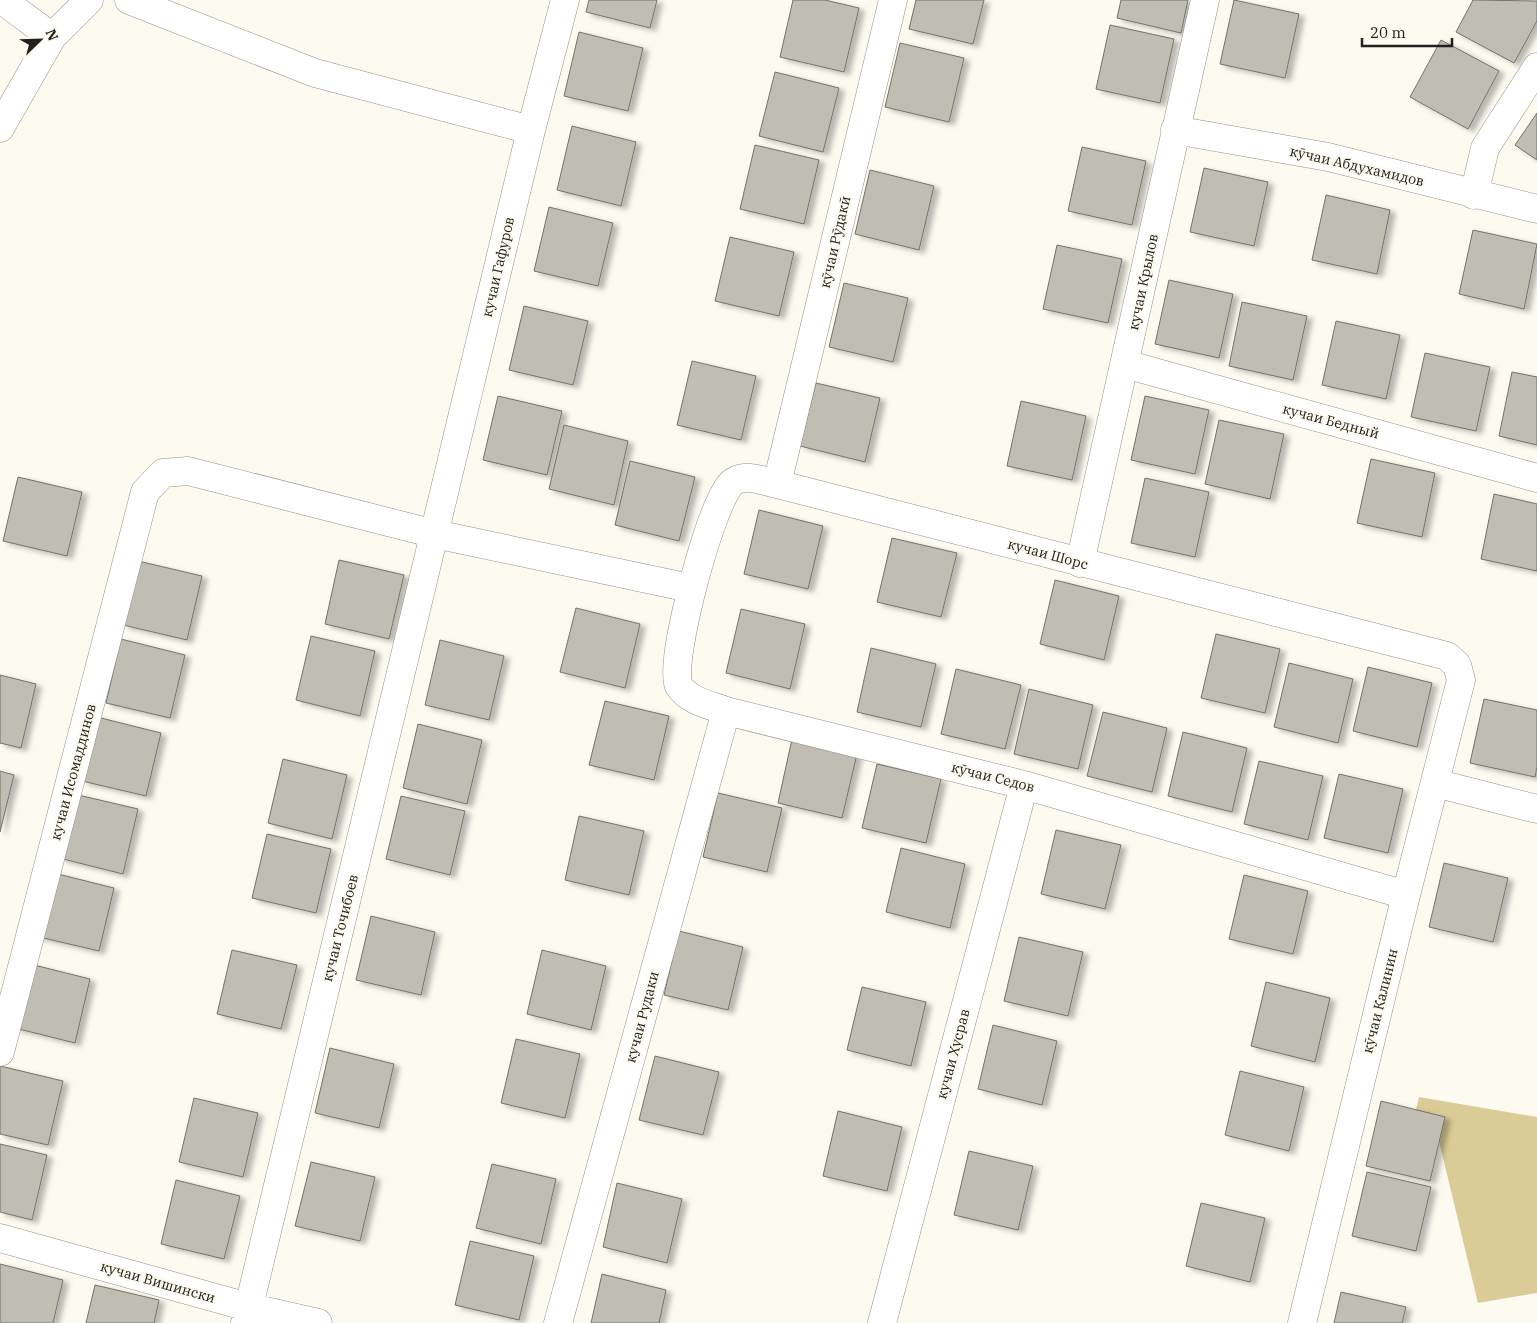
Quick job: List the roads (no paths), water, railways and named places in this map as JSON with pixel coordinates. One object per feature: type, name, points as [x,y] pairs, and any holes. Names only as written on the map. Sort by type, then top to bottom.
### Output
[{"type":"street","points":[[2,0],[52,37]]},
{"type":"street","points":[[0,128],[52,37],[89,0]]},
{"type":"street","points":[[129,0],[315,73],[531,130]]},
{"type":"street","name":"кучаи Гафуров","points":[[435,534],[531,130],[565,0]]},
{"type":"street","name":"кӯчаи Рӯдакӣ","points":[[777,484],[893,0]]},
{"type":"street","name":"кучаи Крылов","points":[[1080,563],[1205,0]]},
{"type":"street","points":[[1474,195],[1485,148],[1537,67]]},
{"type":"street","name":"кӯчаи Абдухамидов","points":[[1175,130],[1328,157],[1474,195],[1537,209]]},
{"type":"street","name":"кучаи Бедный","points":[[1125,364],[1537,478]]},
{"type":"street","name":"кучаи Исомаддинов","points":[[0,1052],[145,492],[163,473],[188,471],[435,534]]},
{"type":"street","name":"кучаи Шорс","points":[[690,588],[722,496],[732,482],[747,477],[1447,656],[1457,665],[1461,680]]},
{"type":"street","points":[[435,534],[690,588]]},
{"type":"street","name":"кучаи Точибоев","points":[[247,1315],[435,534]]},
{"type":"street","name":"кӯчаи Седов","points":[[690,588],[676,670],[679,685],[694,699],[726,711],[1024,785],[1406,895]]},
{"type":"street","name":"кӯчаи Калинин","points":[[1302,1323],[1406,895],[1461,680]]},
{"type":"street","name":"кучаи Рудаки","points":[[558,1323],[726,711]]},
{"type":"street","points":[[1435,783],[1537,809]]},
{"type":"street","name":"кучаи Хусрав","points":[[882,1323],[1024,785]]},
{"type":"street","name":"кучаи Вишински","points":[[0,1238],[247,1315],[318,1323]]}]
